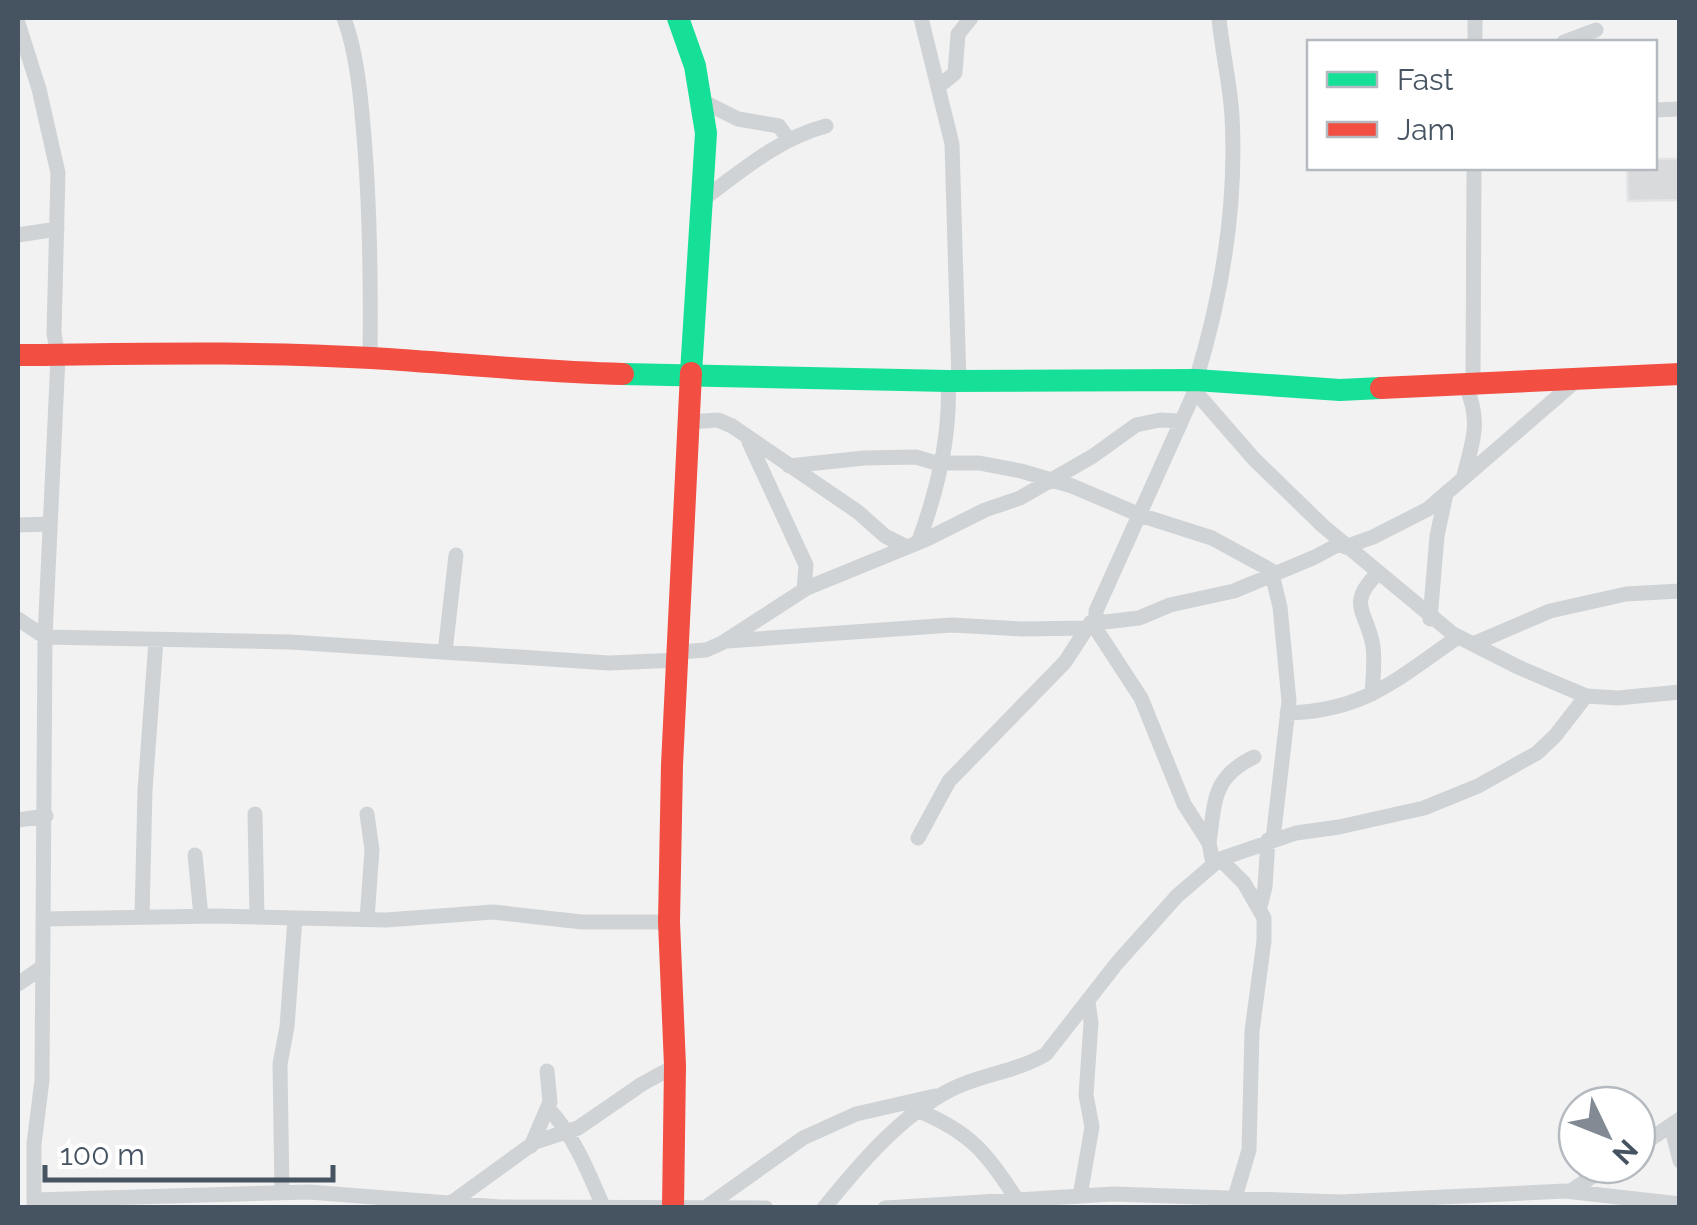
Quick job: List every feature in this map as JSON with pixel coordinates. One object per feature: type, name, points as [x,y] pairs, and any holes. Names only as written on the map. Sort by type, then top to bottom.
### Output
[{"type":"street","points":[[344,18],[360,96],[366,155],[370,358]]},
{"type":"street","points":[[673,1207],[672,765],[706,133],[695,66],[678,18]]},
{"type":"street","points":[[912,545],[929,513],[954,382],[952,144],[921,18]]},
{"type":"street","points":[[938,86],[955,72],[958,34],[971,18]]},
{"type":"street","points":[[918,838],[949,782],[1065,662],[1093,622],[1179,421],[1216,314],[1233,193],[1232,113],[1220,18]]},
{"type":"street","points":[[18,22],[39,89],[58,173],[54,333],[58,356],[45,638],[42,1080],[34,1144],[34,1204],[282,1192],[500,1207],[766,1208]]},
{"type":"street","points":[[1569,40],[1596,30]]},
{"type":"street","points":[[700,100],[738,118],[779,126],[789,140]]},
{"type":"street","points":[[702,200],[789,140],[826,126]]},
{"type":"street","points":[[1464,474],[1476,426],[1469,383],[1474,170]]},
{"type":"street","points":[[18,235],[57,229]]},
{"type":"street","points":[[18,355],[223,353],[370,358],[544,372],[1340,390],[1680,374]]},
{"type":"street","points":[[726,641],[952,625],[1022,629],[1139,618],[1170,605],[1214,598],[1402,524],[1428,509],[1578,379]]},
{"type":"street","points":[[1192,384],[1254,459],[1343,545],[1430,618],[1465,640],[1586,696],[1618,698],[1680,692]]},
{"type":"street","points":[[689,422],[718,420],[858,512],[885,536],[912,545]]},
{"type":"street","points":[[18,619],[45,638],[290,642],[610,663],[679,656],[726,641],[804,590],[1020,498],[1093,456],[1136,425],[1146,421],[1179,421]]},
{"type":"street","points":[[746,437],[806,565],[804,590]]},
{"type":"street","points":[[789,466],[886,456],[902,460],[916,457],[940,463],[980,464],[1052,480],[1212,538],[1274,574],[1287,713],[1260,908],[1264,941],[1252,1031],[1249,1150],[1234,1196]]},
{"type":"street","points":[[1430,618],[1437,536],[1446,492]]},
{"type":"street","points":[[18,525],[49,524]]},
{"type":"street","points":[[445,652],[456,555]]},
{"type":"street","points":[[1372,694],[1372,642],[1359,603],[1360,594],[1377,574]]},
{"type":"street","points":[[1287,713],[1348,706],[1465,640],[1550,610],[1626,594],[1680,592]]},
{"type":"street","points":[[1093,622],[1141,698],[1184,804],[1217,861],[1244,883],[1260,908]]},
{"type":"street","points":[[142,918],[146,773],[156,640]]},
{"type":"street","points":[[706,1207],[803,1138],[856,1114],[944,1094],[1046,1054],[1117,963],[1177,896],[1217,861],[1270,840],[1424,808],[1478,786],[1538,754],[1586,696]]},
{"type":"street","points":[[1209,843],[1219,786],[1226,774],[1254,757]]},
{"type":"street","points":[[254,814],[256,917]]},
{"type":"street","points":[[366,919],[372,850],[368,814]]},
{"type":"street","points":[[18,820],[46,816]]},
{"type":"street","points":[[195,855],[200,916]]},
{"type":"street","points":[[42,919],[366,919],[492,912],[582,922],[670,922]]},
{"type":"street","points":[[282,1192],[280,1064],[288,1027],[294,918]]},
{"type":"street","points":[[18,984],[41,968]]},
{"type":"street","points":[[1080,1196],[1092,1127],[1086,1095],[1091,1022],[1088,1002]]},
{"type":"street","points":[[451,1204],[531,1146],[568,1133],[675,1066]]},
{"type":"street","points":[[531,1146],[548,1108],[551,1092],[547,1071]]},
{"type":"street","points":[[824,1208],[853,1172],[919,1111],[944,1094]]},
{"type":"street","points":[[548,1108],[568,1133],[602,1206]]},
{"type":"street","points":[[919,1111],[960,1130],[972,1140],[1018,1200]]},
{"type":"street","points":[[1675,1122],[1680,1161]]},
{"type":"street","points":[[18,1137],[34,1144]]},
{"type":"street","points":[[1571,1191],[1580,1185]]},
{"type":"street","points":[[885,1208],[1080,1196],[1234,1196],[1341,1202],[1571,1191],[1680,1204]]},
{"type":"building","points":[[1657,159],[1680,159],[1680,200],[1628,201],[1627,170],[1657,170]]},
{"type":"traffic: fast","points":[[678,18],[695,66],[706,133],[691,373]]},
{"type":"traffic: fast","points":[[623,374],[948,381],[1196,380],[1340,390],[1381,388]]},
{"type":"traffic: jam","points":[[18,355],[327,356],[623,374]]},
{"type":"traffic: jam","points":[[673,1208],[675,1066],[669,922],[672,765],[691,373]]},
{"type":"traffic: jam","points":[[1381,388],[1680,374]]}]
